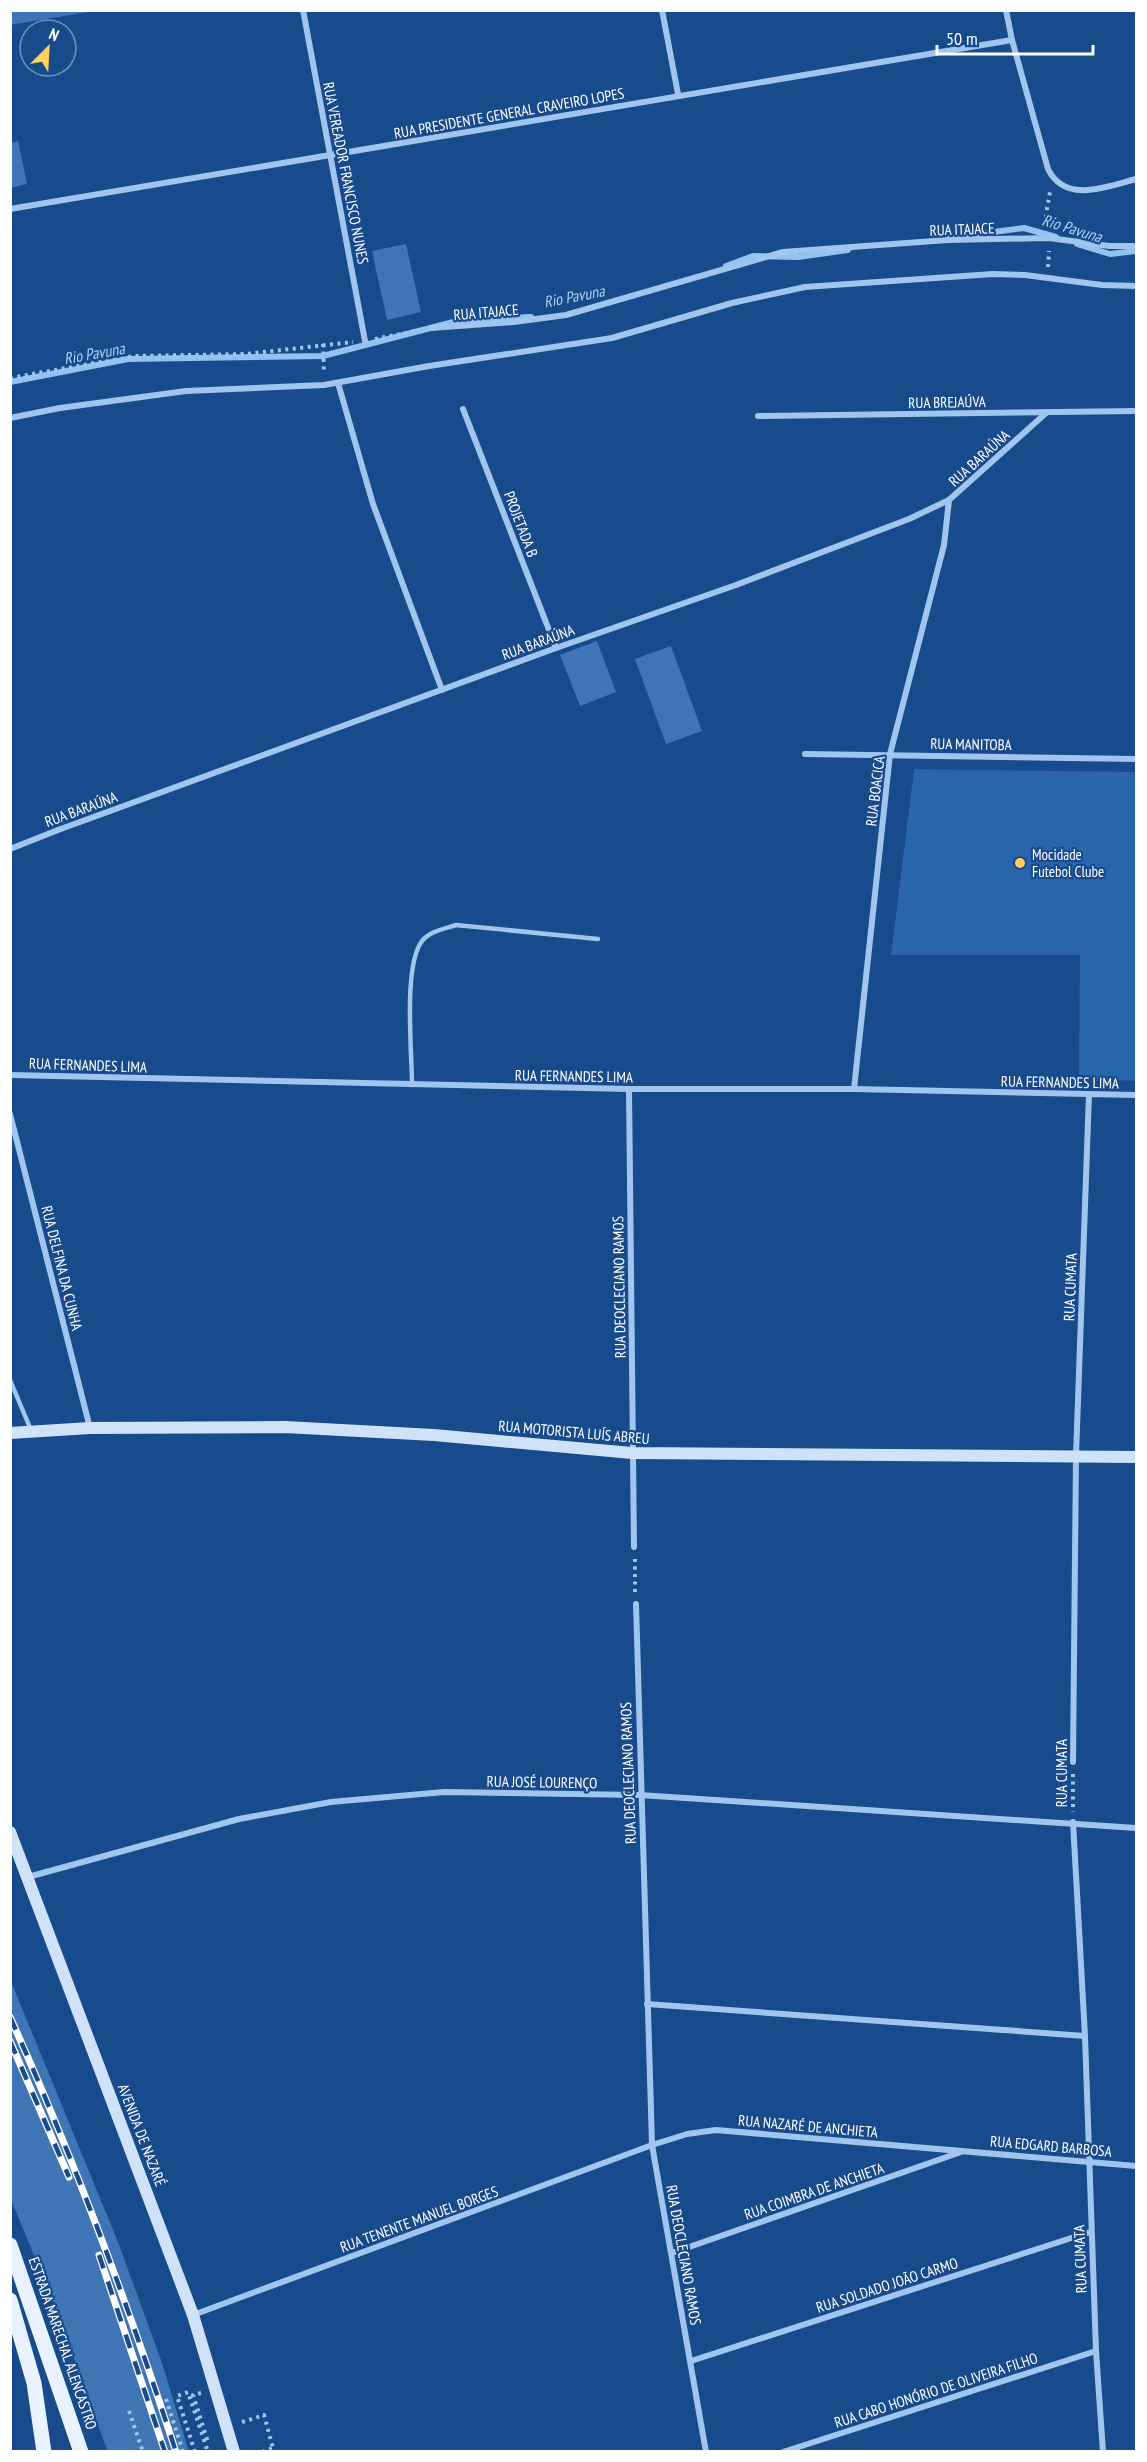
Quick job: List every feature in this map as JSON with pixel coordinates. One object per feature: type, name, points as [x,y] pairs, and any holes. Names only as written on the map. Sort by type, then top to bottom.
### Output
[{"type":"main road","name":"RUA MOTORISTA LUÍS ABREU","points":[[10,1433],[90,1428],[285,1427],[434,1435],[632,1453],[1137,1457]]},
{"type":"main road","name":"AVENIDA DE NAZARÉ","points":[[10,1832],[193,2315],[234,2451]]},
{"type":"main road","name":"ESTRADA MARECHAL ALENCASTRO","points":[[10,2245],[81,2451]]},
{"type":"main road","points":[[10,2300],[34,2383],[44,2451]]},
{"type":"street","name":"RUA VEREADOR FRANCISCO NUNES","points":[[303,10],[365,341]]},
{"type":"street","points":[[662,10],[678,94]]},
{"type":"street","points":[[1006,10],[1011,40],[1048,169],[1053,179],[1063,186],[1078,190],[1096,190],[1137,179]]},
{"type":"street","name":"RUA PRESIDENTE GENERAL CRAVEIRO LOPES","points":[[10,209],[331,158],[678,94],[1011,40]]},
{"type":"street","name":"RUA ITAJACE","points":[[431,328],[514,322],[566,315],[783,252],[948,240],[1049,238],[1109,246],[1137,246]]},
{"type":"street","points":[[10,418],[60,408],[186,391],[338,383],[612,338],[732,303],[805,287],[993,274],[1025,275],[1102,285],[1137,286]]},
{"type":"street","points":[[338,383],[374,504],[442,690]]},
{"type":"street","name":"PROJETADA B","points":[[463,410],[556,648]]},
{"type":"street","name":"RUA BREJAÚVA","points":[[758,416],[1137,411]]},
{"type":"street","name":"RUA BARAÚNA","points":[[10,849],[556,648],[747,581],[909,519],[949,500],[1046,413]]},
{"type":"street","name":"RUA BOACICA","points":[[854,1089],[890,754],[944,545],[949,500]]},
{"type":"street","name":"RUA MANITOBA","points":[[805,754],[1137,759]]},
{"type":"street","name":"RUA FERNANDES LIMA","points":[[10,1075],[629,1089],[854,1089],[1137,1095]]},
{"type":"street","name":"RUA DEOCLECIANO RAMOS","points":[[629,1089],[634,1547]]},
{"type":"street","name":"RUA CUMATA","points":[[1073,1762],[1076,1456],[1089,1095]]},
{"type":"street","name":"RUA DELFINA DA CUNHA","points":[[10,1114],[90,1428]]},
{"type":"street","name":"RUA DEOCLECIANO RAMOS","points":[[636,1604],[652,2145],[706,2451]]},
{"type":"street","name":"RUA JOSÉ LOURENÇO","points":[[28,1876],[239,1819],[331,1802],[444,1792],[640,1795],[1137,1828]]},
{"type":"street","name":"RUA CUMATA","points":[[1073,1822],[1085,2036],[1090,2232],[1103,2451]]},
{"type":"street","points":[[647,2004],[1085,2036]]},
{"type":"street","name":"RUA NAZARÉ DE ANCHIETA","points":[[652,2145],[687,2134],[716,2130],[964,2151]]},
{"type":"street","name":"RUA TENENTE MANUEL BORGES","points":[[193,2315],[652,2145]]},
{"type":"street","name":"RUA EDGARD BARBOSA","points":[[964,2151],[1137,2166]]},
{"type":"street","name":"RUA COIMBRA DE ANCHIETA","points":[[672,2253],[964,2151]]},
{"type":"street","name":"RUA SOLDADO JOÃO CARMO","points":[[691,2361],[1090,2232]]},
{"type":"street","name":"RUA CABO HONÓRIO DE OLIVEIRA FILHO","points":[[783,2451],[1096,2351]]},
{"type":"lane","points":[[412,1085],[411,977],[416,954],[423,940],[434,932],[456,925],[598,939]]},
{"type":"lane","points":[[10,1380],[31,1432]]},
{"type":"path","points":[[1049,238],[1046,214],[1053,179]]},
{"type":"path","points":[[1048,248],[1048,268]]},
{"type":"path","points":[[10,378],[134,356],[236,354],[323,346],[365,341],[431,328]]},
{"type":"path","points":[[323,346],[324,377]]},
{"type":"path","points":[[634,1547],[636,1604]]},
{"type":"path","name":"RUA CUMATA","points":[[1073,1762],[1073,1822]]},
{"type":"path","points":[[209,2451],[193,2395],[216,2390]]},
{"type":"path","points":[[195,2451],[177,2396],[188,2392],[209,2451]]},
{"type":"path","points":[[166,2399],[183,2451]]},
{"type":"path","points":[[129,2411],[143,2451]]},
{"type":"path","points":[[226,2426],[264,2415],[274,2450],[262,2451]]},
{"type":"shaded area","name":"Mocidade Futebol Clube","points":[[914,769],[1136,772],[1136,1081],[1079,1078],[1080,955],[891,955]]},
{"type":"building","points":[[10,10],[88,10],[88,12],[52,18],[18,18],[18,24],[10,25]]},
{"type":"building","points":[[18,141],[27,184],[10,188],[10,143]]},
{"type":"building","points":[[406,244],[421,312],[387,320],[372,251]]},
{"type":"building","points":[[597,641],[616,692],[580,706],[560,655]]},
{"type":"building","points":[[671,646],[702,731],[666,744],[635,659]]},
{"type":"building","points":[[10,1979],[118,2242],[162,2363],[189,2452],[108,2452],[54,2304],[10,2197]]},
{"type":"waterway","name":"Rio Pavuna","points":[[948,238],[1024,228],[1056,237]]},
{"type":"waterway","name":"Rio Pavuna","points":[[1077,244],[1110,254],[1136,251]]},
{"type":"waterway","name":"Rio Pavuna","points":[[726,266],[753,256],[798,257],[848,250]]},
{"type":"waterway","name":"Rio Pavuna","points":[[10,382],[128,359],[323,356],[461,320],[531,317]]},
{"type":"railway","points":[[10,2017],[34,2070],[99,2232],[176,2452]]},
{"type":"railway","points":[[10,2041],[69,2177]]},
{"type":"railway","points":[[99,2255],[165,2452]]},
{"type":"place","name":"Mocidade Futebol Clube","points":[[1020,863]]}]
